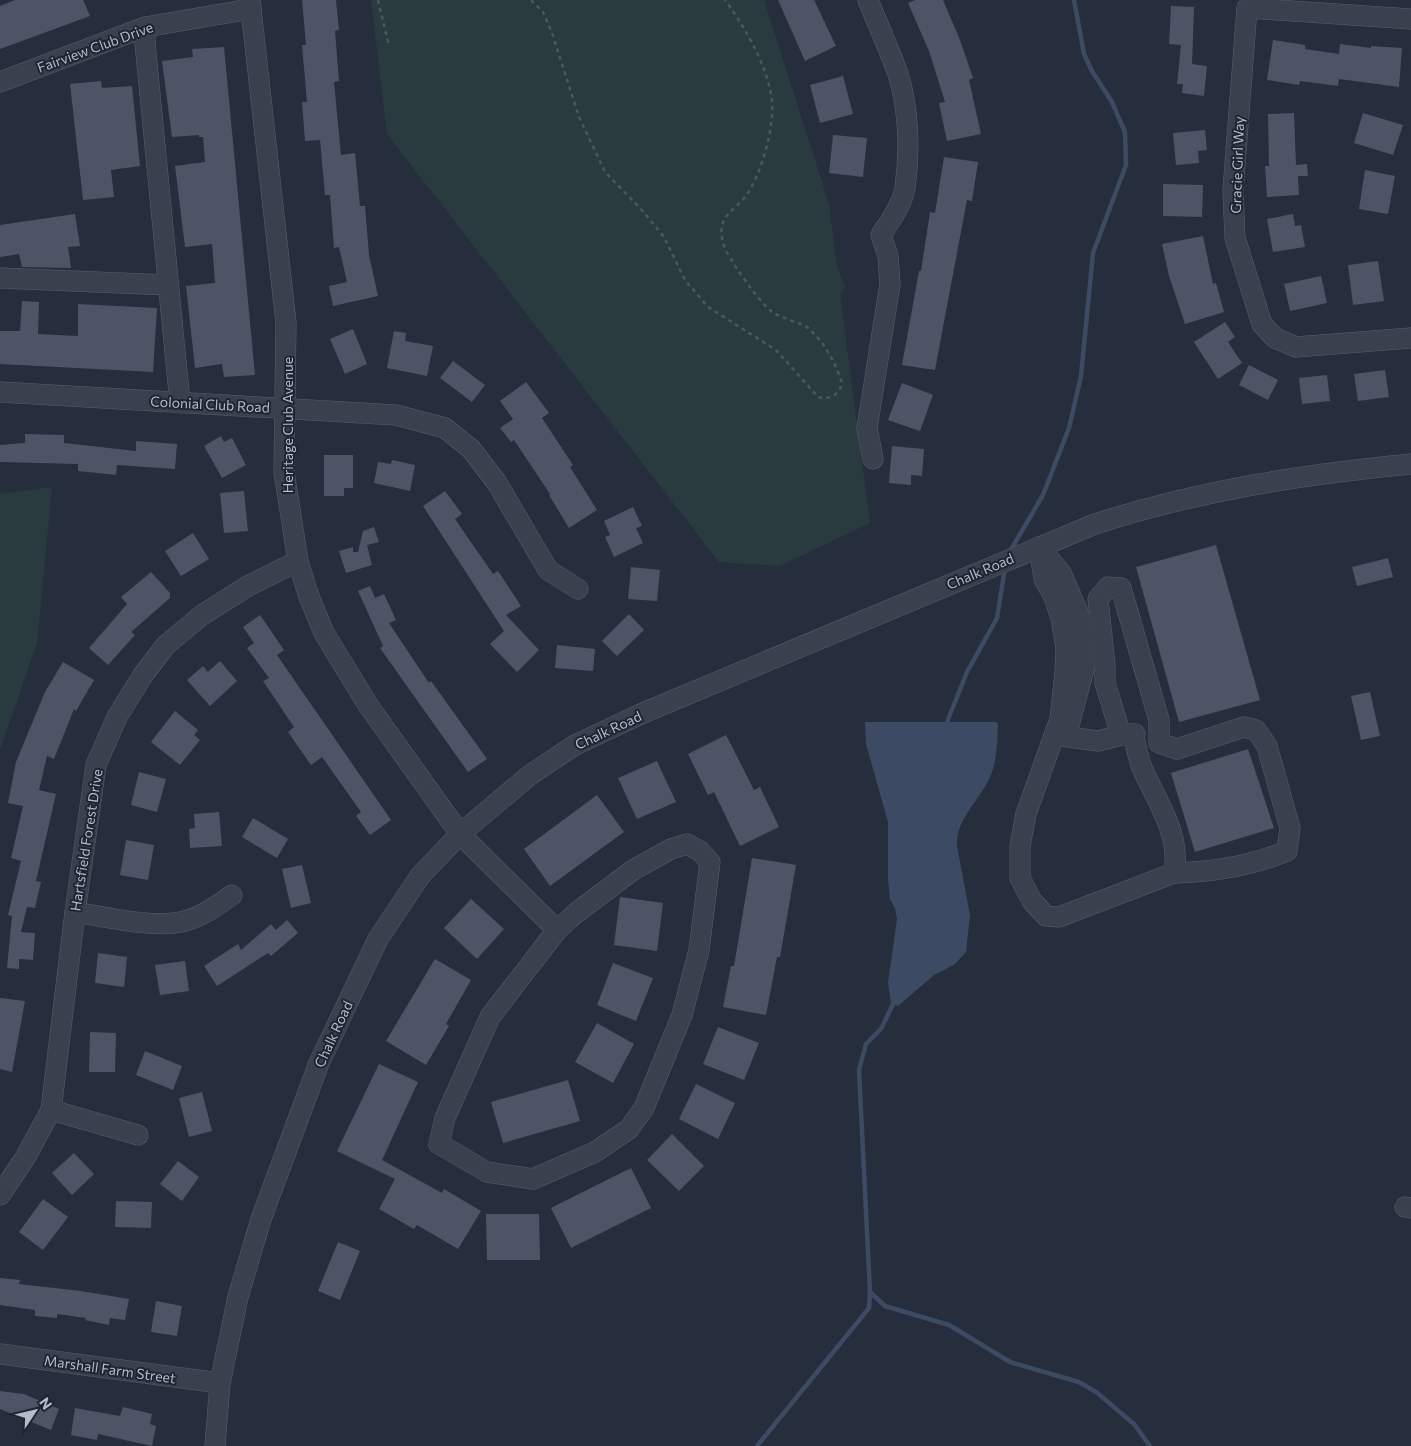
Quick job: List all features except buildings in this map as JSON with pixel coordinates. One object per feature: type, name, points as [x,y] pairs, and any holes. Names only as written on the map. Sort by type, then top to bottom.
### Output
[{"type":"street","points":[[868,0],[898,75],[905,106],[907,135],[904,189],[898,207],[881,235],[888,256],[890,284],[867,428],[873,459]]},
{"type":"street","name":"Fairview Club Drive","points":[[0,82],[145,27],[250,5]]},
{"type":"street","name":"Heritage Club Avenue","points":[[250,5],[286,323],[284,472],[298,561],[308,594],[324,633],[368,705],[460,834],[557,930]]},
{"type":"street","name":"Gracie Girl Way","points":[[1411,19],[1247,8],[1233,190],[1236,238],[1262,324],[1275,338],[1296,347],[1411,338]]},
{"type":"street","points":[[145,27],[180,402]]},
{"type":"street","points":[[0,278],[168,285]]},
{"type":"street","name":"Colonial Club Road","points":[[0,392],[396,415],[445,428],[471,449],[497,483],[548,570],[578,589]]},
{"type":"street","name":"Chalk Road","points":[[215,1446],[220,1383],[238,1297],[261,1219],[319,1062],[378,939],[420,876],[460,834],[530,775],[575,745],[652,710],[1039,546],[1131,513],[1232,487],[1290,478],[1411,464]]},
{"type":"street","points":[[1039,546],[1061,573],[1074,598],[1080,617],[1086,665],[1060,736],[1026,814],[1020,846],[1020,878],[1032,901],[1046,916],[1059,917],[1174,873],[1206,872],[1266,860],[1287,851],[1290,828],[1267,746],[1256,730],[1244,727],[1177,749],[1159,743],[1159,720],[1121,588],[1108,587],[1098,600],[1105,665],[1105,683],[1164,812],[1177,855],[1174,873]]},
{"type":"street","points":[[1039,546],[1044,579],[1054,597],[1061,618],[1066,648],[1060,736]]},
{"type":"street","name":"Hartsfield Forest Drive","points":[[0,1195],[25,1158],[51,1110],[75,912],[96,766],[118,717],[143,675],[166,645],[202,615],[248,586],[298,561]]},
{"type":"street","points":[[1074,598],[1103,594]]},
{"type":"street","points":[[1060,736],[1098,741],[1127,734],[1159,730]]},
{"type":"street","points":[[687,844],[700,851],[710,862],[699,950],[682,1015],[644,1108],[629,1129],[595,1152],[532,1179],[487,1172],[439,1144],[445,1118],[490,1017],[557,930],[576,913],[633,870],[671,849],[687,844]]},
{"type":"street","points":[[75,912],[163,923],[185,921],[213,908],[232,895]]},
{"type":"street","points":[[51,1110],[138,1135]]},
{"type":"street","name":"Marshall Farm Street","points":[[0,1354],[220,1383]]},
{"type":"path","points":[[379,0],[389,46]]},
{"type":"path","points":[[531,0],[543,12],[552,33],[569,90],[598,161],[605,172],[641,209],[664,237],[685,280],[708,307],[776,350],[818,397],[830,398],[837,393],[842,383],[835,362],[828,351],[808,328],[772,312],[763,304],[724,246],[721,233],[726,215],[747,194],[758,173],[766,147],[772,102],[768,84],[750,35],[725,0]]},
{"type":"shaded area","points":[[371,0],[764,0],[829,204],[837,267],[845,287],[840,294],[870,523],[780,566],[719,562],[387,134]]},
{"type":"shaded area","points":[[52,487],[37,643],[0,750],[0,494]]},
{"type":"water","points":[[865,722],[997,722],[998,726],[993,770],[983,791],[963,820],[958,837],[957,846],[970,915],[966,952],[955,964],[934,975],[898,1006],[891,1003],[888,983],[897,919],[895,908],[890,899],[888,879],[888,822],[866,744]]},
{"type":"waterway","points":[[1009,553],[1043,495],[1069,428],[1081,376],[1093,253],[1126,165],[1125,132],[1112,102],[1092,71],[1084,54],[1074,0]]},
{"type":"waterway","points":[[945,727],[967,672],[997,618],[1005,568]]},
{"type":"waterway","points":[[757,1446],[869,1308],[870,1292],[859,1070],[866,1044],[881,1029],[895,1000]]},
{"type":"waterway","points":[[870,1292],[885,1306],[949,1325],[1010,1362],[1079,1382],[1096,1392],[1134,1424],[1150,1446]]}]
